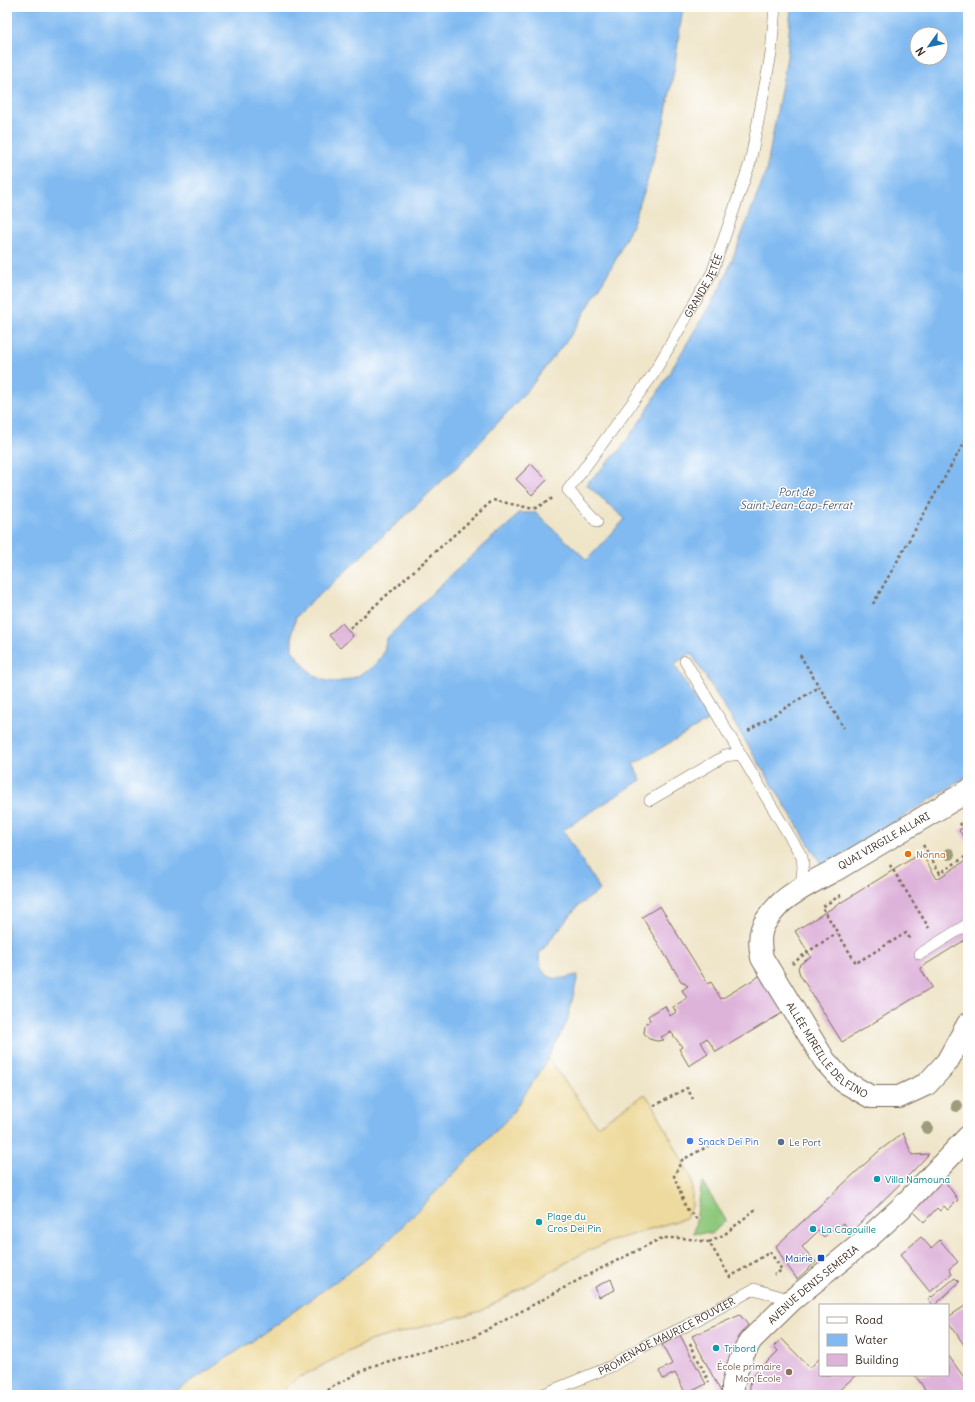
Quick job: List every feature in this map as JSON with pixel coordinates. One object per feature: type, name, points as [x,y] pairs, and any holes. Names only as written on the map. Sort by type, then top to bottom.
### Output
[{"type":"street","name":"QUAI VIRGILE ALLARI","points":[[798,891],[912,826],[968,791]]},
{"type":"street","name":"ALLÉE MIREILLE DELFINO","points":[[798,891],[779,904],[769,916],[760,932],[759,943],[762,958],[825,1061],[843,1081],[871,1097],[899,1097],[927,1084],[947,1062],[968,1024]]},
{"type":"street","name":"AVENUE DENIS SEMERIA","points":[[733,1395],[733,1385],[737,1369],[747,1347],[762,1328],[792,1300],[868,1238],[901,1208],[968,1138]]},
{"type":"lane","name":"GRANDE JETÉE","points":[[568,490],[652,376],[712,273],[750,163],[771,54],[775,7]]},
{"type":"lane","points":[[568,490],[597,522]]},
{"type":"lane","points":[[685,661],[802,857],[804,867],[803,876],[798,891]]},
{"type":"lane","points":[[732,741],[742,734]]},
{"type":"lane","points":[[650,800],[725,756],[740,754]]},
{"type":"lane","points":[[920,954],[968,924]]},
{"type":"lane","points":[[754,1289],[792,1300]]},
{"type":"lane","name":"PROMENADE MAURICE ROUVIER","points":[[541,1395],[612,1366],[642,1347],[682,1328],[754,1289]]},
{"type":"path","points":[[874,604],[968,436]]},
{"type":"path","points":[[350,628],[493,500],[534,509],[568,490]]},
{"type":"path","points":[[800,655],[844,728]]},
{"type":"path","points":[[742,734],[819,687]]},
{"type":"path","points":[[954,827],[964,820]]},
{"type":"path","points":[[960,823],[968,836]]},
{"type":"path","points":[[912,826],[940,872],[968,855]]},
{"type":"path","points":[[922,846],[928,842]]},
{"type":"path","points":[[896,862],[890,865],[938,942]]},
{"type":"path","points":[[842,895],[822,907],[856,963],[906,933],[920,954]]},
{"type":"path","points":[[806,953],[837,933]]},
{"type":"path","points":[[654,1106],[687,1088],[693,1099]]},
{"type":"path","points":[[697,1219],[686,1208],[674,1176],[682,1160],[718,1141]]},
{"type":"path","points":[[324,1395],[331,1387],[372,1366],[474,1337],[584,1277],[662,1238],[683,1238],[710,1242],[725,1234],[757,1208]]},
{"type":"path","points":[[710,1242],[730,1277],[770,1252],[782,1270],[754,1289]]},
{"type":"path","points":[[682,1328],[712,1388]]},
{"type":"green space","points":[[702,1182],[726,1220],[712,1234],[694,1233]]},
{"type":"sand","name":"Plage du Cros Dei Pin","points":[[548,1058],[597,1126],[645,1094],[654,1106],[692,1180],[692,1206],[686,1218],[611,1241],[585,1252],[481,1311],[369,1341],[294,1380],[279,1395],[170,1395],[251,1342],[372,1255],[390,1239],[510,1116]]},
{"type":"water","name":"Port de Saint-Jean-Cap-Ferrat","points":[[7,7],[683,7],[674,71],[664,122],[644,192],[633,223],[614,263],[573,332],[531,386],[464,460],[296,617],[292,632],[292,650],[308,670],[314,675],[321,679],[337,682],[357,676],[373,666],[384,652],[388,637],[443,582],[508,525],[518,513],[536,513],[587,560],[625,519],[586,484],[620,450],[645,414],[723,283],[766,172],[787,57],[791,7],[968,7],[968,776],[823,867],[691,653],[674,664],[709,720],[633,764],[641,780],[563,830],[600,890],[578,906],[539,954],[542,970],[548,976],[558,979],[578,975],[567,1022],[542,1069],[510,1116],[390,1239],[360,1264],[251,1342],[170,1395],[7,1395]]},
{"type":"building","points":[[531,464],[547,480],[532,495],[516,479]]},
{"type":"building","points":[[342,623],[353,636],[340,648],[329,635]]},
{"type":"building","points":[[968,825],[968,844],[959,830]]},
{"type":"building","points":[[921,853],[937,879],[968,859],[968,938],[920,968],[932,987],[842,1042],[800,975],[798,968],[800,964],[811,957],[795,931]]},
{"type":"building","points":[[660,906],[708,984],[711,982],[721,999],[761,975],[784,1012],[716,1052],[707,1038],[701,1042],[708,1054],[689,1066],[679,1049],[682,1047],[671,1032],[661,1037],[664,1040],[657,1041],[649,1039],[644,1033],[645,1025],[650,1020],[648,1016],[665,1006],[670,1016],[676,1012],[673,1007],[687,998],[682,990],[688,986],[681,981],[642,917]]},
{"type":"building","points":[[903,1133],[912,1155],[929,1154],[851,1232],[843,1223],[824,1237],[818,1231],[802,1247],[816,1262],[797,1279],[784,1261],[776,1246],[879,1151]]},
{"type":"building","points":[[943,1178],[958,1200],[948,1210],[944,1206],[940,1211],[937,1208],[924,1222],[912,1210]]},
{"type":"building","points":[[921,1237],[931,1248],[940,1240],[958,1262],[949,1269],[952,1274],[930,1292],[900,1255]]},
{"type":"building","points":[[955,1278],[959,1282],[936,1304],[932,1304],[928,1299],[931,1296],[932,1297]]},
{"type":"building","points":[[611,1279],[615,1290],[599,1297],[595,1287]]},
{"type":"building","points":[[968,1304],[968,1351],[949,1322],[949,1316]]},
{"type":"building","name":"Tribord","points":[[740,1315],[748,1325],[737,1338],[738,1340],[730,1356],[722,1394],[692,1336]]},
{"type":"building","points":[[680,1335],[706,1384],[686,1394],[675,1373],[663,1379],[659,1371],[672,1364],[662,1345]]},
{"type":"building","name":"École primaire Mon École","points":[[782,1339],[810,1368],[819,1359],[819,1376],[855,1376],[834,1395],[749,1395],[751,1378],[778,1351],[774,1346]]},
{"type":"building","points":[[949,1356],[968,1383],[968,1395],[929,1395],[916,1376],[949,1376]]},
{"type":"place","name":"Nonna","points":[[908,854]]},
{"type":"place","name":"Snack Deï Pin","points":[[690,1141]]},
{"type":"place","name":"Le Port","points":[[781,1142]]},
{"type":"place","name":"Villa Namouna","points":[[877,1179]]},
{"type":"place","name":"Plage du Cros Dei Pin","points":[[539,1222]]},
{"type":"place","name":"La Cagouille","points":[[813,1229]]},
{"type":"place","name":"Mairie","points":[[821,1258]]},
{"type":"place","name":"Tribord","points":[[716,1348]]},
{"type":"place","name":"École primaire Mon École","points":[[789,1372]]}]
